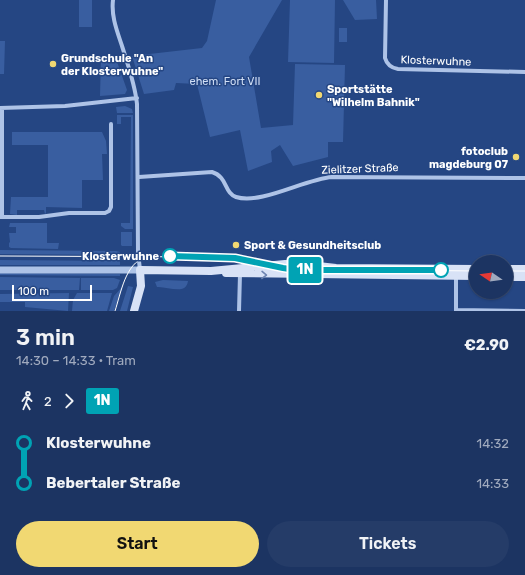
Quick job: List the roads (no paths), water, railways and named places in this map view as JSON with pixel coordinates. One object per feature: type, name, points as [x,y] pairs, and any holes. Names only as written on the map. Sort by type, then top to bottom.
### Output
[{"type":"main road","points":[[211,271],[285,264],[336,268],[469,269]]},
{"type":"main road","points":[[513,269],[525,269]]},
{"type":"main road","points":[[134,311],[141,285],[140,270],[211,271],[240,274],[469,276]]},
{"type":"main road","points":[[513,276],[525,277]]},
{"type":"street","points":[[0,270],[140,270],[138,252],[139,177],[137,98],[134,82],[114,22],[113,0]]},
{"type":"street","name":"Klosterwuhne","points":[[386,0],[386,58],[387,63],[392,67],[398,69],[525,72]]},
{"type":"street","points":[[112,124],[111,208],[109,212],[69,213],[38,217],[1,217],[1,108],[65,106],[137,98]]},
{"type":"street","name":"Zielitzer Straße","points":[[139,177],[212,172],[216,173],[222,178],[232,195],[245,198],[264,196],[310,181],[332,177],[525,178]]},
{"type":"street","points":[[239,311],[240,274]]},
{"type":"street","points":[[456,276],[456,311],[525,311]]},
{"type":"tram line","points":[[0,256],[219,257],[296,269],[469,271]]},
{"type":"tram line","name":"1N","points":[[170,256],[235,258],[296,270],[441,270]]},
{"type":"tram line","points":[[115,311],[128,272],[138,261],[145,257]]},
{"type":"tram line","points":[[513,271],[525,271]]},
{"type":"place","name":"Grundschule \"An der Klosterwuhne\"","points":[[53,64]]},
{"type":"place","name":"Sportstätte \"Wilhelm Bahnik\"","points":[[319,95]]},
{"type":"place","name":"fotoclub magdeburg 07","points":[[516,157]]},
{"type":"place","name":"Sport & Gesundheitsclub","points":[[236,245]]},
{"type":"place","name":"Klosterwuhne","points":[[170,256]]},
{"type":"park label","name":"ehem. Fort VII","points":[[225,81]]}]
